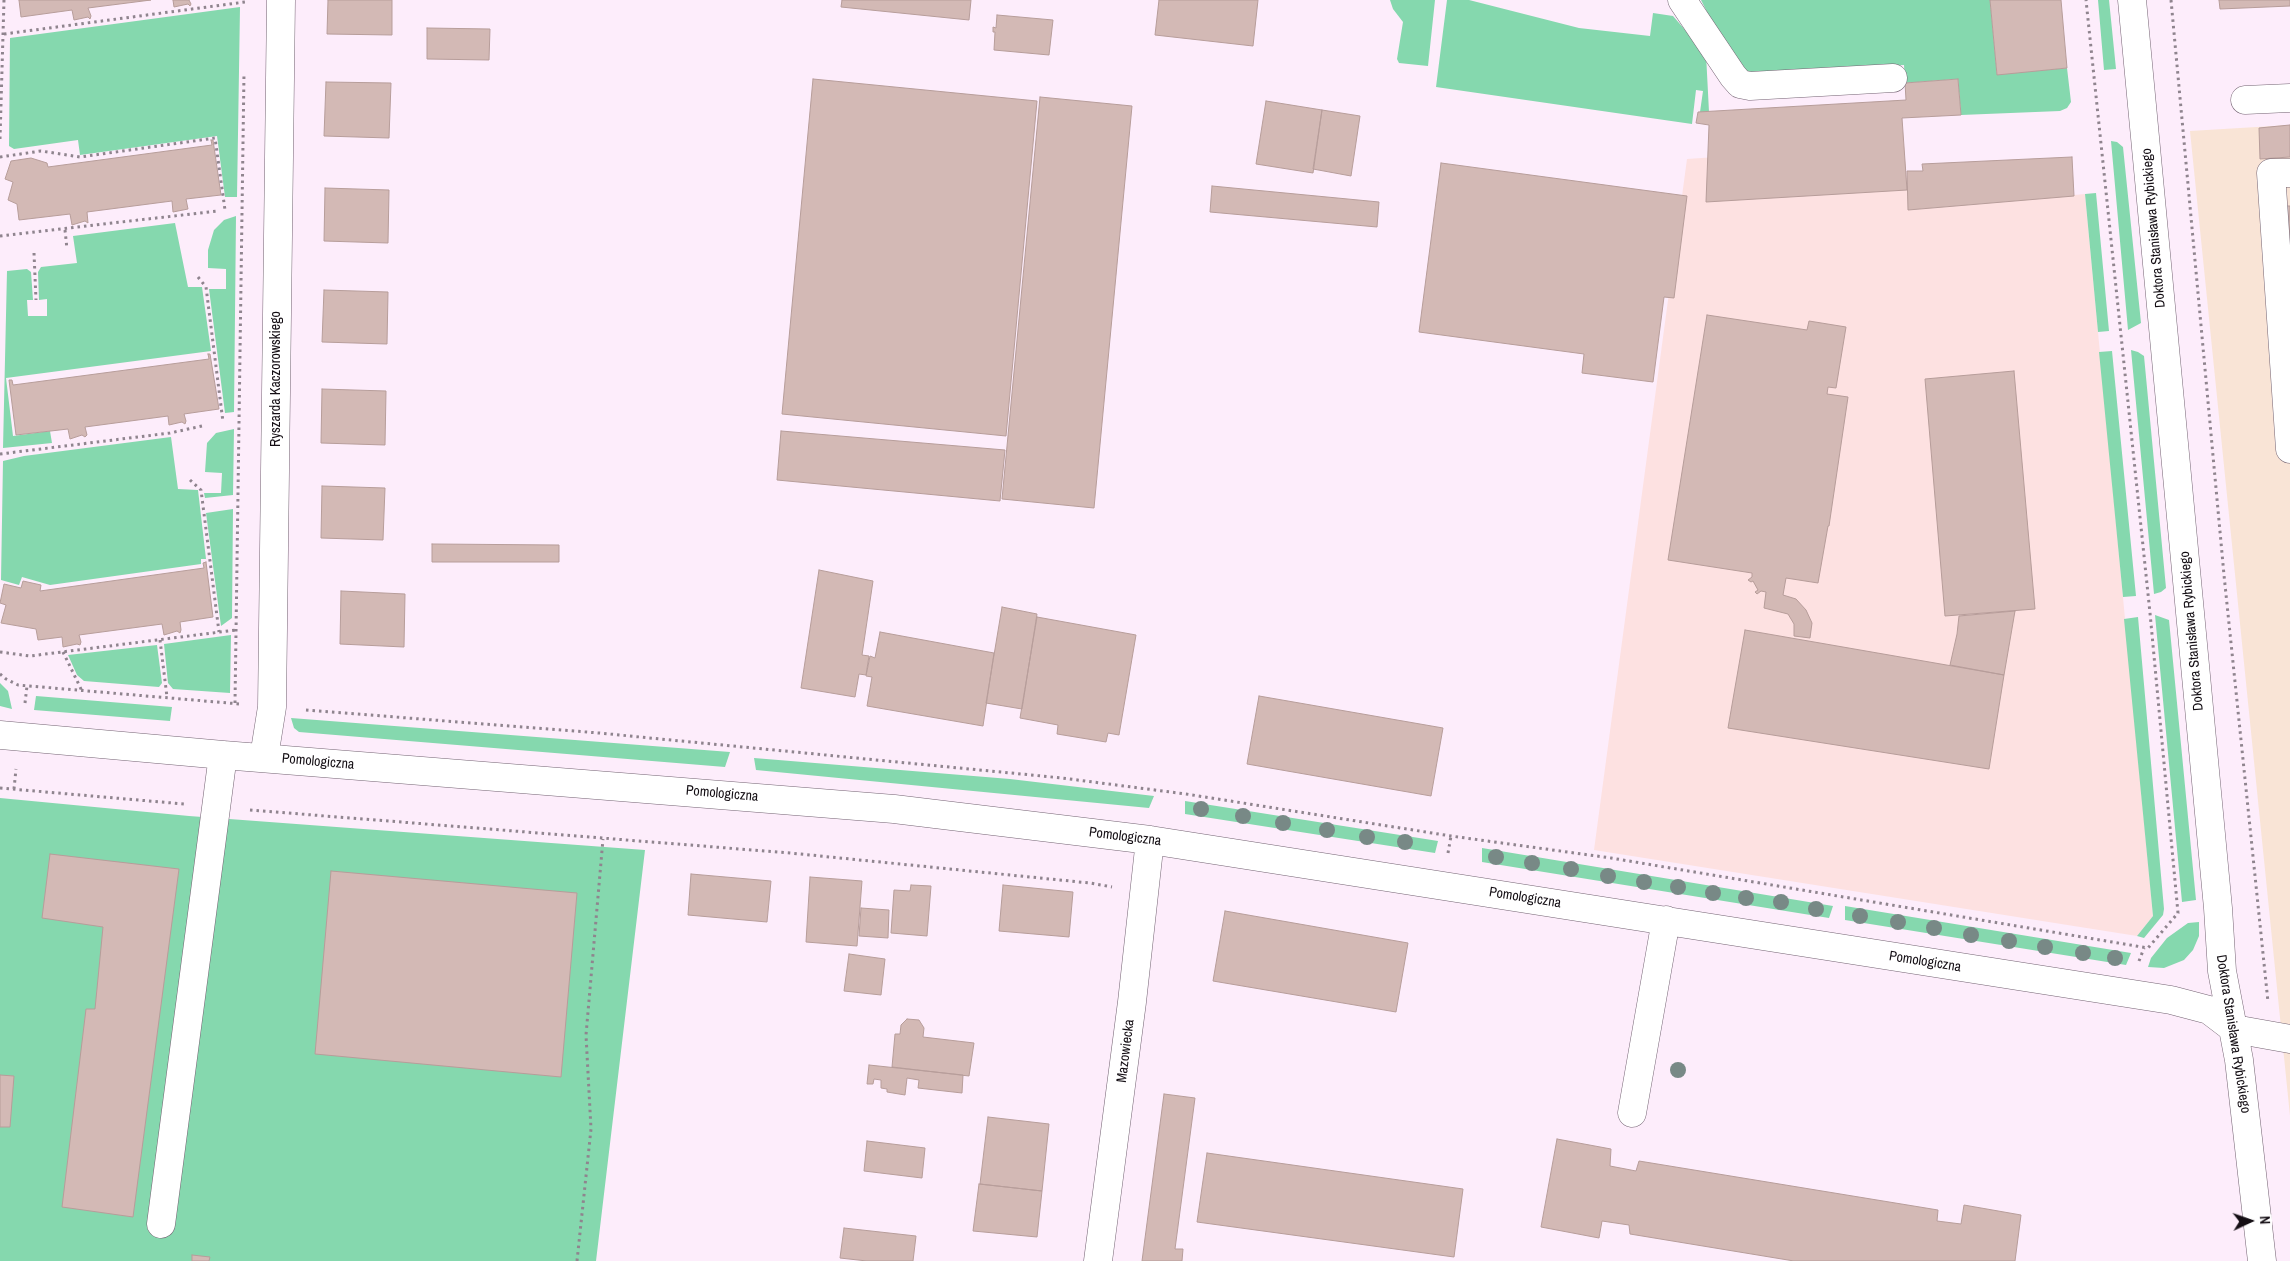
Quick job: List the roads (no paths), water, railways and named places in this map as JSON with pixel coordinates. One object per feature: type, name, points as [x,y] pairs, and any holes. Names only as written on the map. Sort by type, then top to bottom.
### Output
[{"type":"street","name":"Ryszarda Kaczorowskiego","points":[[264,757],[272,707],[281,0]]},
{"type":"street","points":[[1682,0],[1740,84],[1750,86],[1894,78]]},
{"type":"street","name":"Doktora Stanisława Rybickiego","points":[[2132,0],[2217,898],[2222,971],[2239,1060],[2262,1261]]},
{"type":"street","points":[[2245,100],[2290,98]]},
{"type":"street","points":[[2290,172],[2271,173],[2290,449]]},
{"type":"street","name":"Pomologiczna","points":[[0,735],[223,755],[894,808],[1150,840],[2171,1000],[2210,1010],[2234,1029]]},
{"type":"street","points":[[162,1224],[223,755]]},
{"type":"street","name":"Mazowiecka","points":[[1098,1261],[1132,1002],[1150,840]]},
{"type":"street","points":[[1632,1113],[1666,920]]},
{"type":"street","points":[[2234,1029],[2281,1038]]}]
